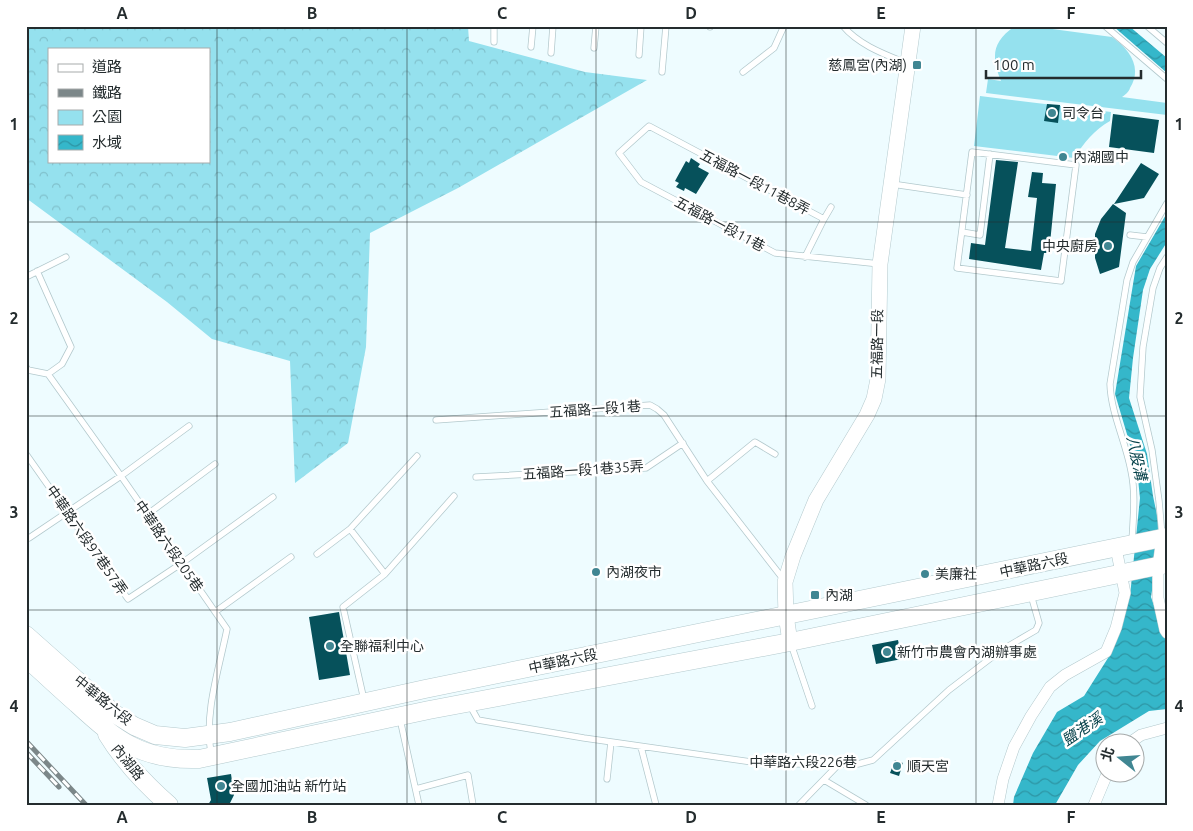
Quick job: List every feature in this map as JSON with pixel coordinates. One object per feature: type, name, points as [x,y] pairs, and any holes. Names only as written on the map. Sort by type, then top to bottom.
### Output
[{"type":"main road","name":"五福路一段","points":[[790,642],[786,615],[785,582],[793,556],[816,500],[867,415],[874,399],[878,379],[880,264],[912,26]]},
{"type":"main road","name":"中華路六段","points":[[26,635],[115,714],[134,726],[155,735],[185,738],[208,736],[425,689],[1165,538]]},
{"type":"main road","name":"中華路六段","points":[[26,658],[103,728],[118,739],[134,748],[157,756],[187,760],[211,758],[468,702],[790,642],[1163,565]]},
{"type":"main road","name":"內湖路","points":[[115,714],[127,730],[138,765],[146,780],[163,799]]},
{"type":"main road","name":"內湖路","points":[[103,728],[127,763],[163,799]]},
{"type":"street","points":[[1165,538],[1158,598],[1167,633]]},
{"type":"street","points":[[998,805],[1003,780],[1014,747],[1050,687],[1065,675],[1106,652],[1116,628],[1125,593],[1121,574],[1124,546]]},
{"type":"street","points":[[425,689],[429,710]]},
{"type":"street","points":[[1145,734],[1167,728]]},
{"type":"street","points":[[1094,805],[1103,784]]},
{"type":"lane","points":[[494,26],[494,42]]},
{"type":"lane","points":[[531,47],[533,26]]},
{"type":"lane","points":[[551,53],[553,26]]},
{"type":"lane","points":[[594,48],[596,26]]},
{"type":"lane","points":[[639,55],[641,26]]},
{"type":"lane","points":[[662,72],[666,26]]},
{"type":"lane","points":[[743,72],[774,48],[784,26]]},
{"type":"lane","points":[[843,26],[850,35],[878,52],[908,64]]},
{"type":"lane","points":[[1105,26],[1167,79]]},
{"type":"lane","points":[[1146,26],[1167,44]]},
{"type":"lane","name":"五福路一段11巷8弄","points":[[650,126],[824,219],[805,257]]},
{"type":"lane","name":"五福路一段11巷","points":[[650,126],[619,153],[642,182],[775,253],[880,264]]},
{"type":"lane","points":[[972,152],[990,154],[1076,165],[1062,281],[957,268],[972,152]]},
{"type":"lane","points":[[962,232],[980,235],[990,154]]},
{"type":"lane","points":[[891,184],[966,195]]},
{"type":"lane","points":[[1124,546],[1134,504],[1132,472],[1111,399],[1110,384],[1127,280],[1133,262],[1167,203]]},
{"type":"lane","points":[[824,219],[831,207]]},
{"type":"lane","points":[[1130,235],[1147,237]]},
{"type":"lane","points":[[26,277],[66,257]]},
{"type":"lane","points":[[1165,538],[1153,459],[1140,397],[1143,347],[1154,288],[1160,268],[1167,257]]},
{"type":"lane","points":[[26,367],[28,370],[48,374],[62,364],[71,347],[38,271]]},
{"type":"lane","name":"中華路六段205巷","points":[[48,374],[227,629],[212,699],[208,736],[211,758]]},
{"type":"lane","name":"五福路一段1巷","points":[[436,420],[650,405],[664,415],[707,481],[785,582]]},
{"type":"lane","points":[[29,538],[121,476],[189,426]]},
{"type":"lane","points":[[707,481],[755,442],[775,454]]},
{"type":"lane","name":"五福路一段1巷35弄","points":[[476,477],[646,468],[683,444]]},
{"type":"lane","name":"中華路六段97巷57弄","points":[[26,454],[128,599],[182,564]]},
{"type":"lane","points":[[317,554],[350,529],[417,456]]},
{"type":"lane","points":[[148,514],[215,464]]},
{"type":"lane","points":[[364,702],[343,607],[385,574],[454,496]]},
{"type":"lane","points":[[182,564],[273,497]]},
{"type":"lane","points":[[350,529],[385,574]]},
{"type":"lane","points":[[215,612],[291,557]]},
{"type":"lane","name":"中華路六段226巷","points":[[468,702],[478,720],[641,747],[766,764],[858,764],[874,760],[949,690],[1000,651],[1036,630],[1039,623],[1031,593]]},
{"type":"lane","points":[[790,642],[812,706]]},
{"type":"lane","points":[[400,716],[420,805]]},
{"type":"lane","points":[[607,779],[611,742]]},
{"type":"lane","points":[[641,747],[656,805]]},
{"type":"lane","points":[[799,805],[839,764]]},
{"type":"lane","points":[[416,790],[468,775],[473,805]]},
{"type":"lane","points":[[824,780],[866,805]]},
{"type":"green space","points":[[26,26],[468,26],[469,41],[585,72],[647,80],[458,188],[370,233],[366,347],[348,443],[295,483],[290,361],[212,339],[167,302],[26,198]]},
{"type":"green space","points":[[1015,26],[1030,26],[1112,37],[1129,53],[1134,66],[1134,80],[1129,91],[1122,97],[1167,103],[1167,115],[986,93],[988,79],[1001,81],[996,64],[996,50],[1002,38]]},
{"type":"green space","points":[[980,96],[1111,112],[1110,121],[1090,137],[1074,158],[974,146]]},
{"type":"water","points":[[1113,26],[1129,26],[1167,58],[1167,73]]},
{"type":"water","points":[[1167,213],[1167,242],[1150,269],[1143,290],[1129,398],[1147,454],[1161,534],[1151,597],[1165,637],[1167,709],[1149,711],[1111,734],[1096,734],[1096,745],[1078,765],[1055,805],[1013,805],[1014,797],[1033,753],[1057,712],[1084,696],[1108,658],[1130,596],[1140,498],[1138,479],[1129,441],[1115,394],[1136,266]]},
{"type":"building","name":"司令台","points":[[1047,104],[1060,105],[1058,123],[1044,121]]},
{"type":"building","points":[[1113,114],[1159,120],[1154,153],[1109,147]]},
{"type":"building","points":[[691,158],[700,164],[698,167],[709,173],[696,194],[685,188],[684,191],[676,187],[679,183],[675,181],[686,161],[689,163]]},
{"type":"building","points":[[996,160],[1018,162],[1005,248],[1031,251],[1037,198],[1028,197],[1032,172],[1043,173],[1042,183],[1056,184],[1049,253],[1044,253],[1041,270],[969,259],[971,243],[985,245]]},
{"type":"building","points":[[1141,163],[1159,174],[1144,198],[1114,204]]},
{"type":"building","name":"中央廚房","points":[[1113,204],[1126,213],[1119,267],[1100,274],[1095,258],[1095,234],[1101,219]]},
{"type":"building","name":"全聯福利中心","points":[[339,612],[350,675],[319,680],[309,617]]},
{"type":"building","name":"新竹市農會內湖辦事處","points":[[898,640],[902,659],[876,664],[872,645]]},
{"type":"building","name":"順天宮","points":[[895,760],[903,763],[899,776],[890,773]]},
{"type":"building","name":"全國加油站 新竹站","points":[[231,774],[234,795],[229,805],[208,805],[211,800],[207,778]]},
{"type":"railway","points":[[26,741],[86,805]]},
{"type":"railway","points":[[26,752],[59,787]]},
{"type":"place","name":"慈鳳宮(內湖)","points":[[917,65]]},
{"type":"place","name":"司令台","points":[[1052,113]]},
{"type":"place","name":"內湖國中","points":[[1063,157]]},
{"type":"place","name":"中央廚房","points":[[1108,246]]},
{"type":"place","name":"內湖夜市","points":[[596,572]]},
{"type":"place","name":"美廉社","points":[[925,574]]},
{"type":"place","name":"內湖","points":[[815,595]]},
{"type":"place","name":"全聯福利中心","points":[[330,646]]},
{"type":"place","name":"新竹市農會內湖辦事處","points":[[887,652]]},
{"type":"place","name":"順天宮","points":[[897,766]]},
{"type":"place","name":"全國加油站 新竹站","points":[[221,786]]},
{"type":"water label","name":"八股溝","points":[[1137,458]]},
{"type":"water label","name":"鹽港溪","points":[[1082,729]]}]
